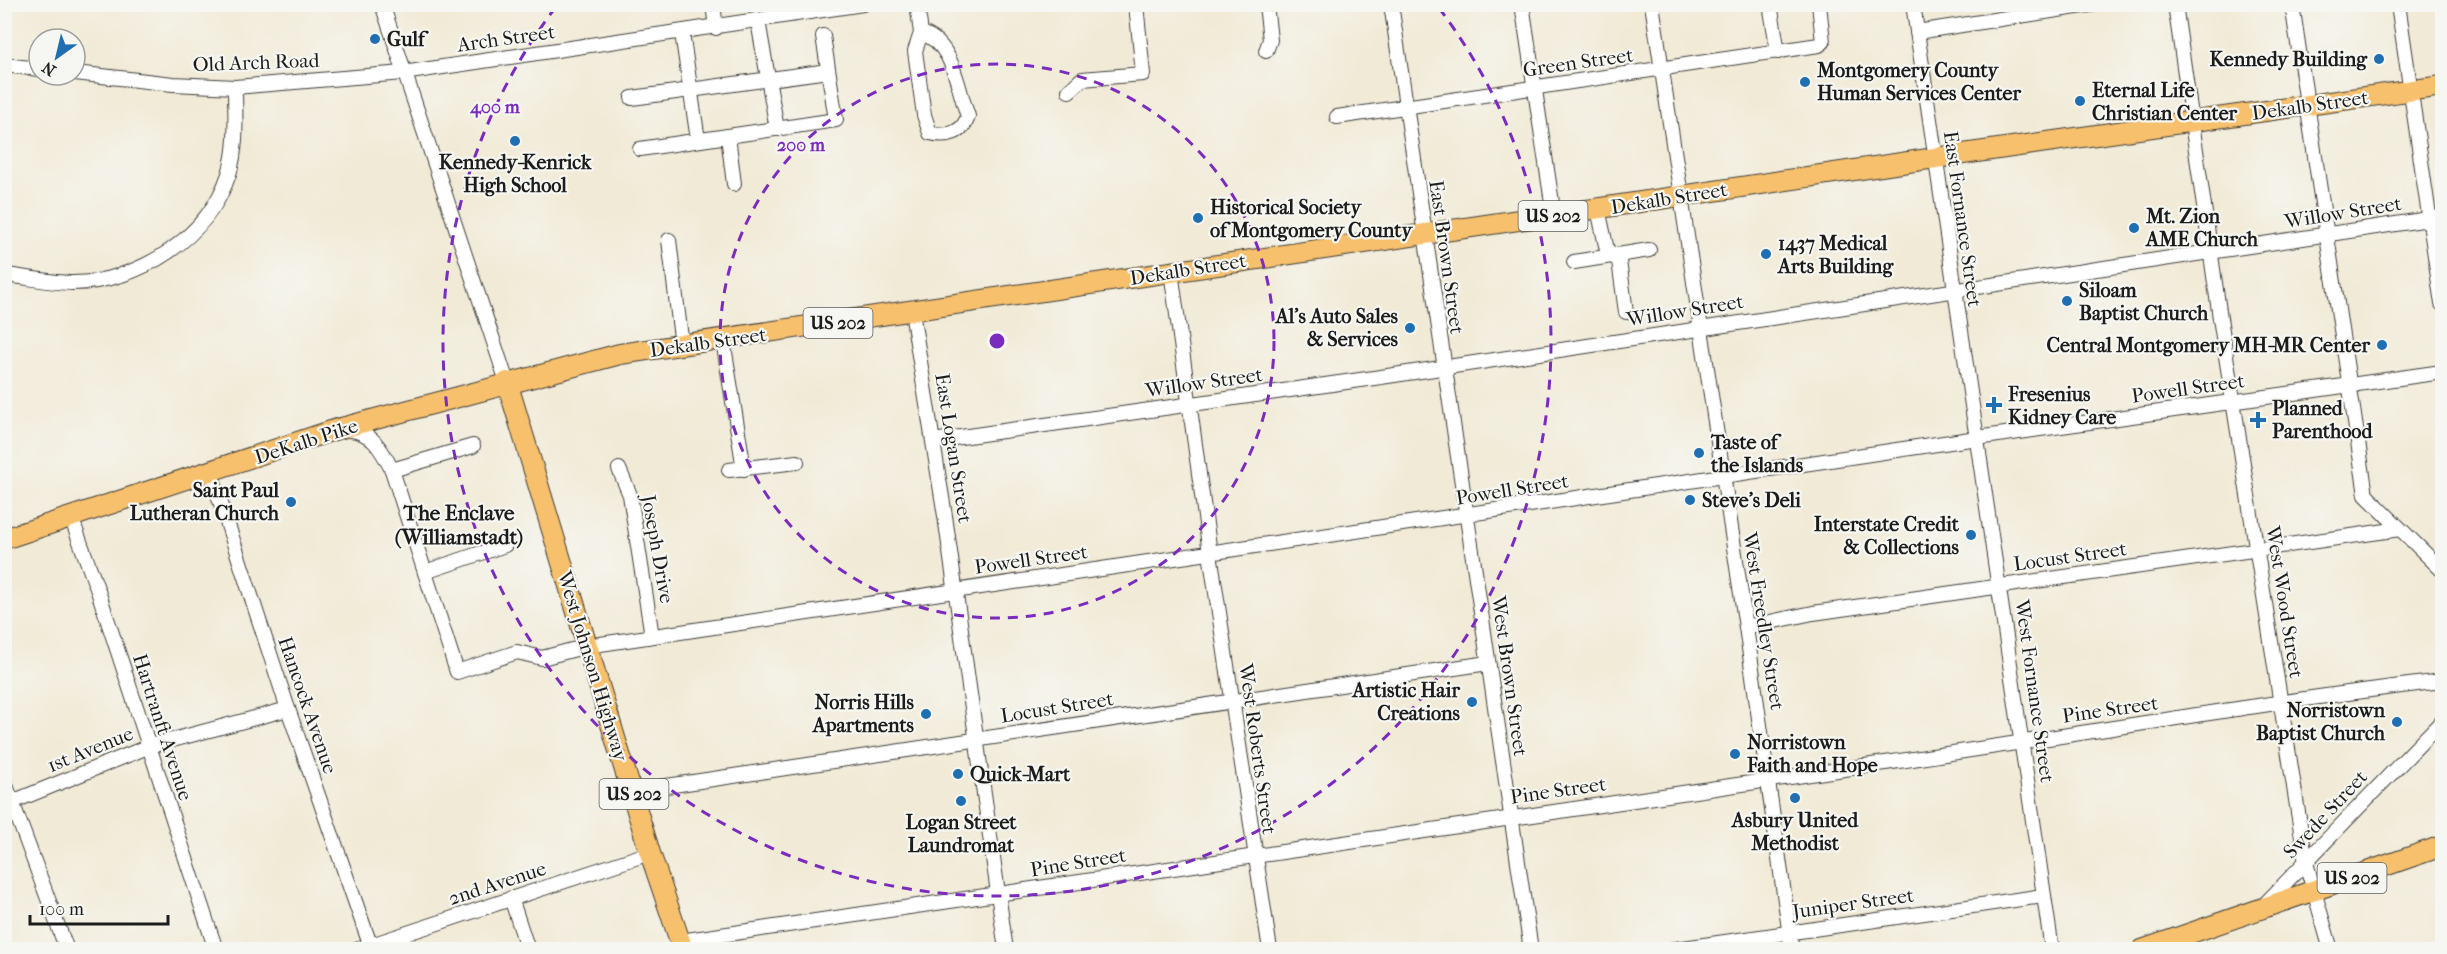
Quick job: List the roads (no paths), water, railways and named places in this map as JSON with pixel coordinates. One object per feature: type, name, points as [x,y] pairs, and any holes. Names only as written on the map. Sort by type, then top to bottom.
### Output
[{"type":"highway","name":"Dekalb Street","points":[[507,382],[620,354],[1935,158],[2442,86]]},
{"type":"highway","name":"West Johnson Highway","points":[[507,382],[516,418],[633,791],[650,853],[681,945]]},
{"type":"highway","name":"DeKalb Pike","points":[[4,539],[211,473],[334,430],[507,382]]},
{"type":"highway","name":"US 202","points":[[2142,950],[2187,943],[2260,909],[2442,846]]},
{"type":"street","points":[[382,4],[507,382]]},
{"type":"street","points":[[713,4],[716,28]]},
{"type":"street","name":"Arch Street","points":[[403,73],[716,28],[863,4]]},
{"type":"street","points":[[917,4],[921,33],[915,51],[924,115],[930,133],[941,136],[956,132],[966,124],[968,116],[948,57],[931,36],[921,33]]},
{"type":"street","points":[[1069,91],[1082,79],[1143,74],[1136,4]]},
{"type":"street","points":[[1266,4],[1270,40],[1266,51]]},
{"type":"street","name":"East Brown Street","points":[[1391,4],[1404,106],[1466,516]]},
{"type":"street","points":[[1522,4],[1554,216]]},
{"type":"street","name":"West Freedley Street","points":[[1652,4],[1792,950]]},
{"type":"street","points":[[1770,4],[1778,52]]},
{"type":"street","name":"Green Street","points":[[1337,117],[1819,45],[1823,42],[1819,4]]},
{"type":"street","name":"East Fornance Street","points":[[1913,4],[1977,438]]},
{"type":"street","points":[[1917,32],[2050,8],[2096,4]]},
{"type":"street","name":"West Wood Street","points":[[2175,4],[2306,863],[2331,950]]},
{"type":"street","points":[[2292,4],[2366,495],[2442,570]]},
{"type":"street","points":[[2398,4],[2436,218],[2442,304]]},
{"type":"street","points":[[758,21],[777,129]]},
{"type":"street","points":[[682,33],[698,141]]},
{"type":"street","points":[[640,149],[836,120],[823,36]]},
{"type":"street","points":[[4,65],[27,68]]},
{"type":"street","points":[[632,98],[828,71]]},
{"type":"street","name":"Old Arch Road","points":[[87,74],[161,83],[235,87],[403,73]]},
{"type":"street","points":[[4,275],[71,283],[92,282],[130,273],[151,264],[168,251],[212,208],[226,180],[236,138],[235,87]]},
{"type":"street","points":[[728,136],[734,184]]},
{"type":"street","points":[[1598,209],[1607,250],[1619,261],[1626,312]]},
{"type":"street","name":"Willow Street","points":[[933,441],[2436,218]]},
{"type":"street","points":[[669,240],[682,346]]},
{"type":"street","points":[[1574,262],[1649,250]]},
{"type":"street","name":"West Roberts Street","points":[[1171,271],[1269,950]]},
{"type":"street","name":"East Logan Street","points":[[912,312],[956,590],[1006,950]]},
{"type":"street","points":[[723,340],[744,469]]},
{"type":"street","name":"Powell Street","points":[[424,572],[457,672],[517,652],[542,658],[587,646],[956,590],[1466,516],[1977,438],[2442,372]]},
{"type":"street","points":[[334,430],[357,429],[368,436],[384,453],[392,470],[424,572],[505,545]]},
{"type":"street","name":"West Fornance Street","points":[[1977,438],[2052,950]]},
{"type":"street","points":[[392,470],[472,446]]},
{"type":"street","points":[[729,470],[797,462]]},
{"type":"street","name":"Joseph Drive","points":[[619,469],[630,495],[652,636]]},
{"type":"street","name":"Hancock Avenue","points":[[211,473],[288,709],[371,947]]},
{"type":"street","name":"West Brown Street","points":[[1466,516],[1531,950]]},
{"type":"street","name":"Hartranft Avenue","points":[[71,517],[150,746],[216,950]]},
{"type":"street","name":"Locust Street","points":[[1746,627],[1813,613],[2400,529]]},
{"type":"street","name":"Locust Street","points":[[633,791],[1488,663]]},
{"type":"street","name":"Pine Street","points":[[681,945],[1254,855],[2023,743],[2086,731],[2442,681]]},
{"type":"street","name":"1st Avenue","points":[[12,802],[150,746],[288,709]]},
{"type":"street","name":"Swede Street","points":[[2260,909],[2442,721]]},
{"type":"street","points":[[4,780],[67,950]]},
{"type":"street","name":"2nd Avenue","points":[[356,950],[371,947],[650,853]]},
{"type":"street","name":"Juniper Street","points":[[1669,950],[2043,896]]},
{"type":"street","points":[[511,898],[528,950]]},
{"type":"place","name":"Gulf","points":[[375,39]]},
{"type":"place","name":"Kennedy Building","points":[[2379,59]]},
{"type":"place","name":"Montgomery County Human Services Center","points":[[1805,82]]},
{"type":"place","name":"Eternal Life Christian Center","points":[[2080,101]]},
{"type":"place","name":"Kennedy-Kenrick High School","points":[[515,141]]},
{"type":"place","name":"Historical Society of Montgomery County","points":[[1198,218]]},
{"type":"place","name":"Mt. Zion AME Church","points":[[2134,228]]},
{"type":"place","name":"1437 Medical Arts Building","points":[[1766,254]]},
{"type":"place","name":"Siloam Baptist Church","points":[[2067,301]]},
{"type":"place","name":"Al's Auto Sales & Services","points":[[1410,328]]},
{"type":"place","name":"Central Montgomery MH-MR Center","points":[[2382,345]]},
{"type":"place","name":"Fresenius Kidney Care","points":[[1994,405]]},
{"type":"place","name":"Planned Parenthood","points":[[2258,420]]},
{"type":"place","name":"Taste of the Islands","points":[[1699,453]]},
{"type":"place","name":"Steve's Deli","points":[[1690,500]]},
{"type":"place","name":"Saint Paul Lutheran Church","points":[[291,502]]},
{"type":"place","name":"Interstate Credit & Collections","points":[[1971,535]]},
{"type":"place","name":"Artistic Hair Creations","points":[[1472,702]]},
{"type":"place","name":"Norris Hills Apartments","points":[[926,714]]},
{"type":"place","name":"Norristown Baptist Church","points":[[2397,722]]},
{"type":"place","name":"Norristown Faith and Hope","points":[[1735,754]]},
{"type":"place","name":"Quick-Mart","points":[[958,774]]},
{"type":"place","name":"Asbury United Methodist","points":[[1795,798]]},
{"type":"place","name":"Logan Street Laundromat","points":[[961,801]]},
{"type":"district","name":"The Enclave (Williamstadt)","points":[[459,525]]}]
